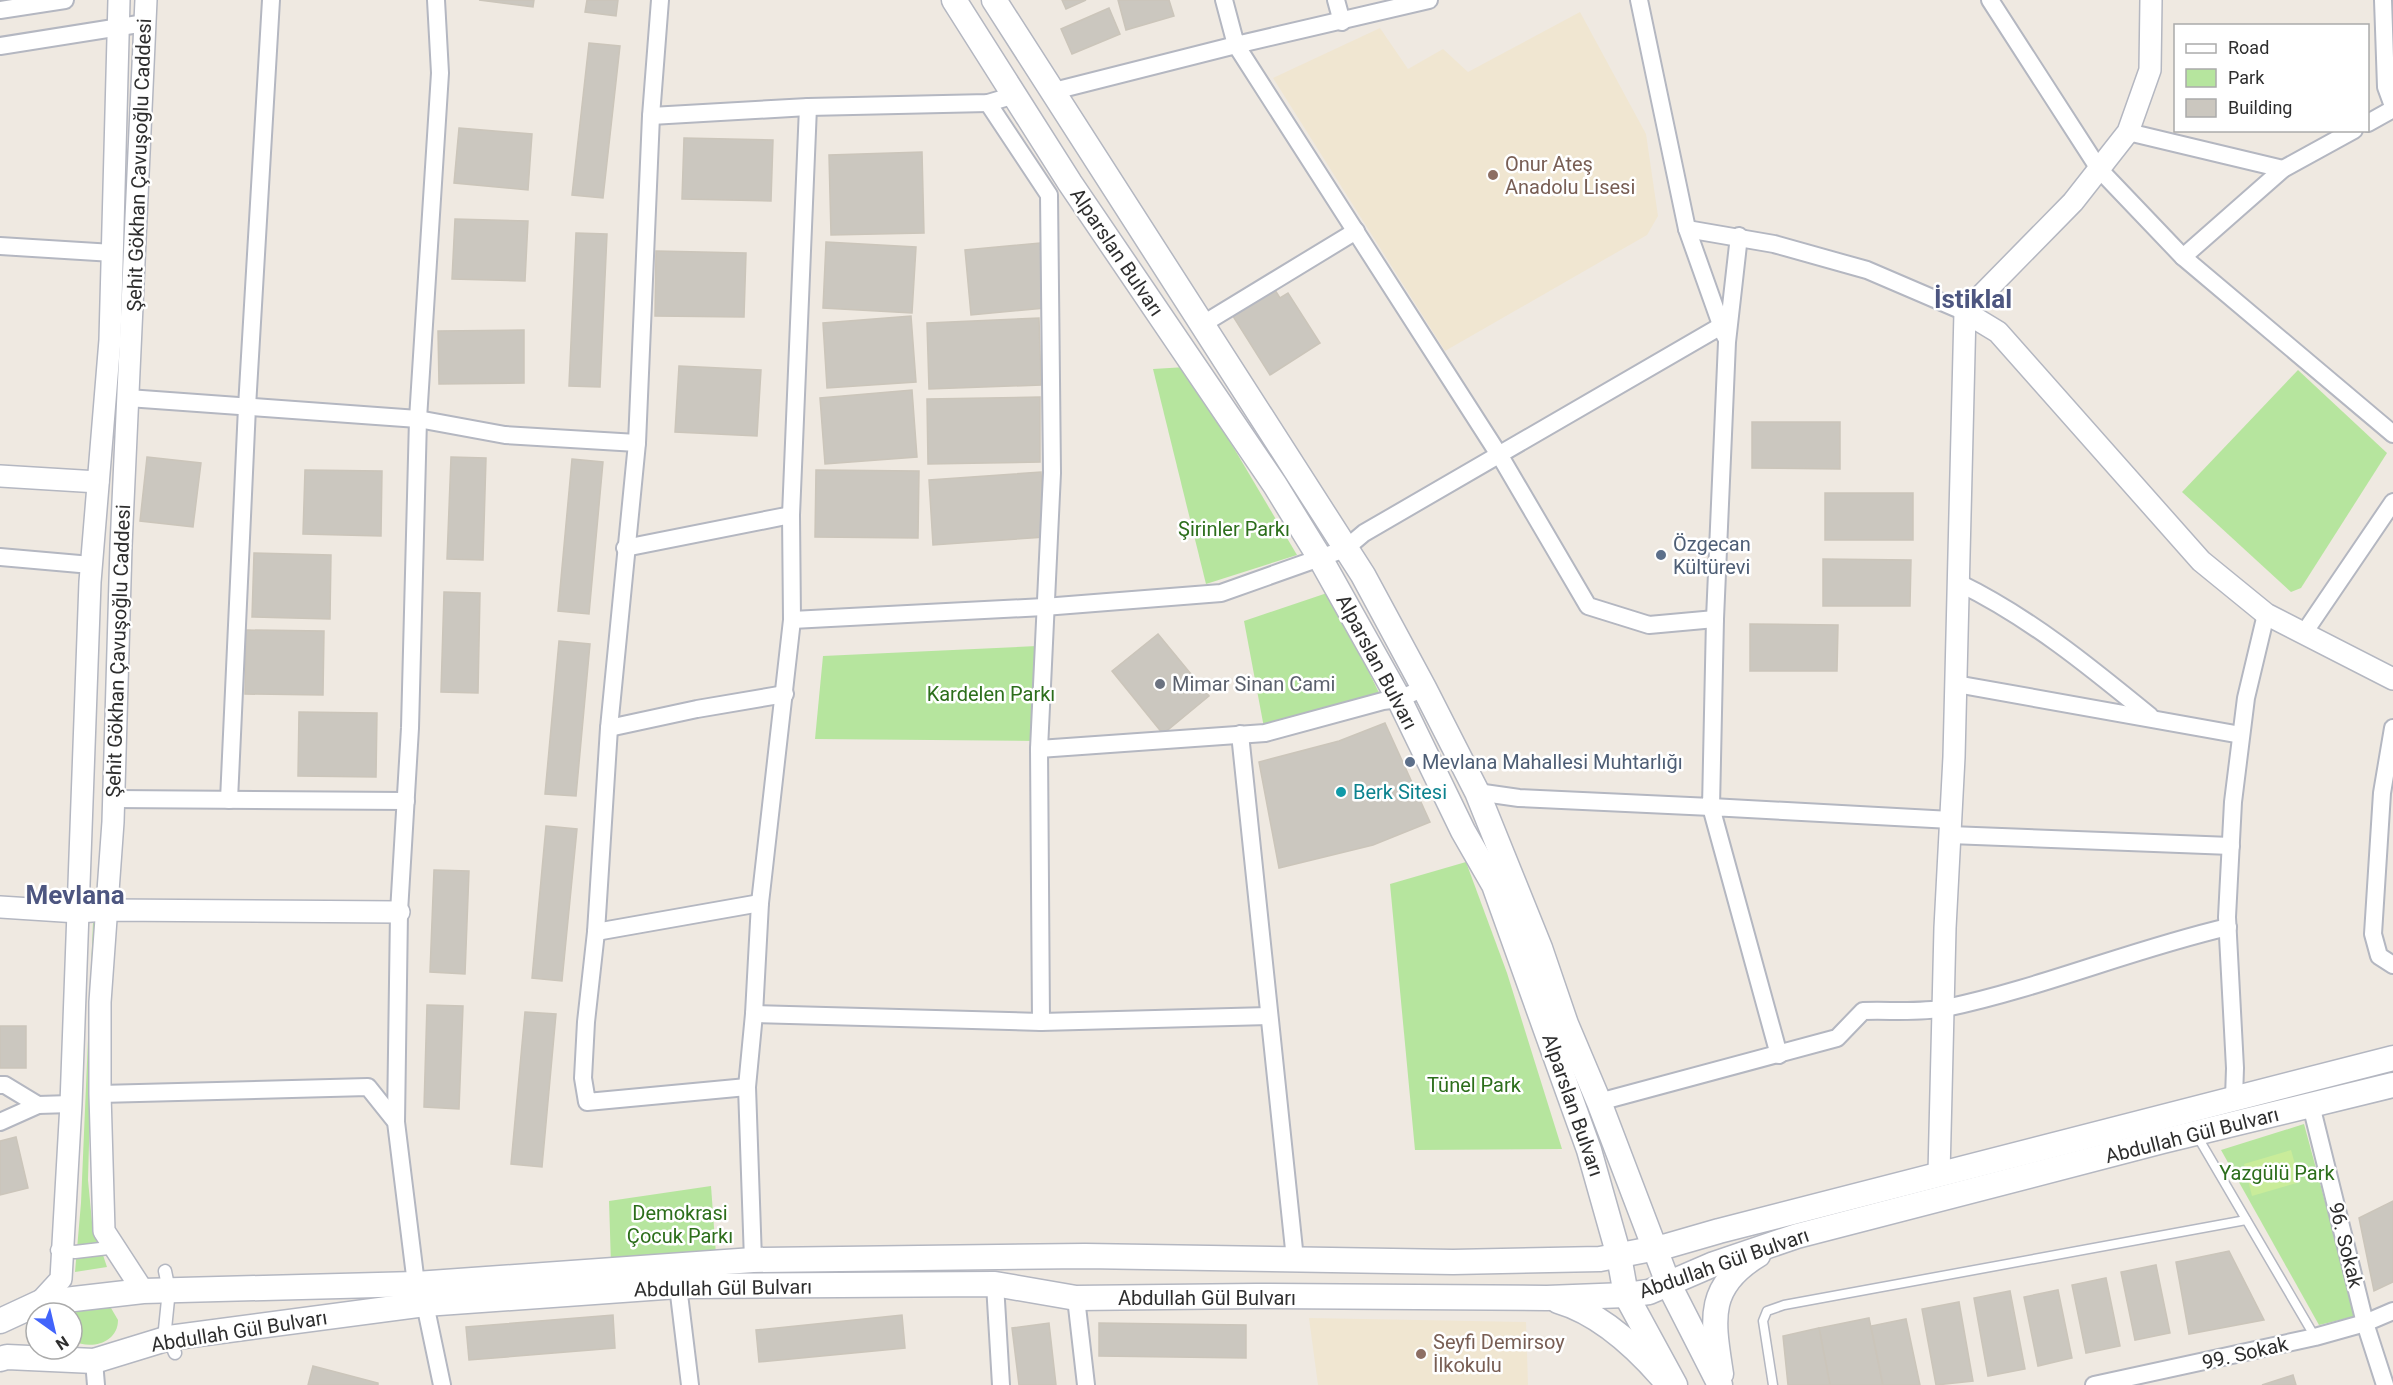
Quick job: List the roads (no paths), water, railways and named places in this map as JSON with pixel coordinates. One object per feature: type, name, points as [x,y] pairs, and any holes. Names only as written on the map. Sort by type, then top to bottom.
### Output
[{"type":"main road","name":"Alparslan Bulvarı","points":[[954,0],[1070,183],[1275,485],[1320,558],[1399,699],[1463,831],[1494,885],[1589,1150],[1619,1256],[1626,1295],[1676,1385]]},
{"type":"main road","name":"Alparslan Bulvarı","points":[[994,0],[1054,90],[1363,575],[1424,688],[1477,792],[1540,948],[1566,1024],[1599,1102],[1668,1283],[1722,1385]]},
{"type":"main road","name":"Abdullah Gül Bulvarı","points":[[0,1359],[7,1357],[95,1373],[172,1345],[420,1294],[753,1260],[1085,1256],[1453,1262],[1600,1260],[1654,1249],[2393,1058]]},
{"type":"main road","name":"Abdullah Gül Bulvarı","points":[[56,1301],[143,1291],[167,1281],[420,1294],[678,1286],[995,1284],[1076,1298],[1256,1296],[1547,1298],[1626,1295],[1649,1292],[1714,1264],[1797,1236],[2393,1084]]},
{"type":"main road","points":[[1722,1385],[1715,1332],[1717,1300],[1734,1274],[1755,1257],[1797,1236]]},
{"type":"main road","points":[[1547,1298],[1592,1314],[1632,1347],[1670,1385]]},
{"type":"main road","name":"Abdullah Gül Bulvarı","points":[[0,1321],[24,1310]]},
{"type":"street","points":[[0,10],[65,0]]},
{"type":"street","points":[[41,1301],[61,1280],[59,1250],[71,1104],[91,565],[110,340],[119,0]]},
{"type":"street","name":"Şehit Gökhan Çavuşoğlu Caddesi","points":[[143,1291],[120,1246],[105,1231],[100,1094],[100,1002],[113,799],[146,0]]},
{"type":"street","points":[[229,800],[247,407],[271,0]]},
{"type":"street","points":[[436,0],[440,73],[418,419],[411,728],[399,912],[396,1122],[420,1294],[442,1385]]},
{"type":"street","points":[[660,0],[651,116],[637,443],[609,728],[596,932],[586,1022],[583,1078],[587,1102],[747,1088]]},
{"type":"street","points":[[1224,0],[1236,45],[1498,454],[1588,606],[1649,625],[1715,619]]},
{"type":"street","points":[[1336,0],[1342,22]]},
{"type":"street","points":[[1054,90],[1429,0]]},
{"type":"street","points":[[1639,0],[1687,229],[1727,342]]},
{"type":"street","points":[[1990,0],[2099,169],[2183,257],[2393,434]]},
{"type":"street","points":[[1939,1174],[1945,928],[1956,684],[1965,312],[2073,202],[2128,132],[2150,70],[2151,0]]},
{"type":"street","points":[[2369,122],[2393,108],[2386,87],[2383,0]]},
{"type":"street","points":[[0,46],[145,23]]},
{"type":"street","points":[[651,116],[808,108],[988,103],[1015,95]]},
{"type":"street","points":[[988,103],[1049,195],[1052,473],[1039,749],[1041,1022]]},
{"type":"street","points":[[753,1260],[747,1088],[760,903],[792,620],[791,515],[808,108]]},
{"type":"street","points":[[2128,132],[2283,169]]},
{"type":"street","points":[[2183,257],[2283,169],[2350,132]]},
{"type":"street","points":[[1049,195],[1070,183]]},
{"type":"street","points":[[1687,229],[1739,236],[1867,270],[1965,312],[1998,332],[2200,561],[2266,615],[2393,679]]},
{"type":"street","points":[[1203,324],[1356,231]]},
{"type":"street","points":[[1739,236],[1727,342],[1715,619],[1711,807],[1779,1055]]},
{"type":"street","points":[[0,246],[113,253]]},
{"type":"street","points":[[792,620],[1044,607],[1221,593],[1345,549],[1364,533],[1721,326]]},
{"type":"street","points":[[128,399],[418,419],[505,435],[637,443]]},
{"type":"street","points":[[0,476],[98,482]]},
{"type":"street","points":[[2304,633],[2393,502]]},
{"type":"street","points":[[625,548],[791,515]]},
{"type":"street","points":[[0,557],[91,565]]},
{"type":"street","points":[[1959,583],[1990,598],[2073,652],[2152,718]]},
{"type":"street","points":[[2234,1098],[2235,1068],[2228,927],[2233,802],[2246,698],[2266,615]]},
{"type":"street","points":[[1956,684],[2241,735]]},
{"type":"street","points":[[1039,749],[1265,733],[1383,701],[1399,699],[1424,688]]},
{"type":"street","points":[[609,728],[697,709],[785,694]]},
{"type":"street","points":[[2393,728],[2382,793],[2373,934],[2379,956],[2393,965]]},
{"type":"street","points":[[1240,734],[1295,1259]]},
{"type":"street","points":[[1477,792],[1520,798],[1711,807],[1950,827],[2231,846]]},
{"type":"street","points":[[113,799],[406,801]]},
{"type":"street","points":[[596,932],[760,903]]},
{"type":"street","points":[[0,907],[78,912],[106,910],[399,912]]},
{"type":"street","points":[[1599,1102],[1836,1038],[1863,1011],[1944,1008],[2193,935],[2228,927]]},
{"type":"street","points":[[754,1014],[1041,1022],[1269,1016]]},
{"type":"street","points":[[0,1085],[5,1085],[38,1105]]},
{"type":"street","points":[[100,1094],[368,1087],[396,1122]]},
{"type":"street","points":[[0,1122],[38,1105],[71,1104]]},
{"type":"street","name":"96. Sokak","points":[[2311,1105],[2366,1323],[2385,1385]]},
{"type":"street","points":[[59,1250],[75,1252],[120,1246]]},
{"type":"street","points":[[167,1281],[165,1329],[172,1345]]},
{"type":"street","points":[[995,1284],[1001,1385]]},
{"type":"street","points":[[678,1286],[690,1385]]},
{"type":"street","points":[[1076,1298],[1086,1385]]},
{"type":"street","name":"99. Sokak","points":[[2094,1385],[2146,1380],[2366,1323],[2393,1311]]},
{"type":"lane","points":[[2196,1134],[2315,1337]]},
{"type":"lane","points":[[1773,1385],[1763,1321],[1767,1311],[1784,1305],[2246,1220]]},
{"type":"place","name":"Onur Ateş Anadolu Lisesi","points":[[1493,175]]},
{"type":"place","name":"Özgecan Kültürevi","points":[[1661,555]]},
{"type":"place","name":"Mimar Sinan Cami","points":[[1160,684]]},
{"type":"place","name":"Mevlana Mahallesi Muhtarlığı","points":[[1410,762]]},
{"type":"place","name":"Berk Sitesi","points":[[1341,792]]},
{"type":"place","name":"Seyfi Demirsoy İlkokulu","points":[[1421,1354]]},
{"type":"district","name":"İstiklal","points":[[1973,299]]},
{"type":"district","name":"Mevlana","points":[[75,895]]},
{"type":"park label","name":"Şirinler Parkı","points":[[1234,529]]},
{"type":"park label","name":"Kardelen Parkı","points":[[991,694]]},
{"type":"park label","name":"Tünel Park","points":[[1474,1085]]},
{"type":"park label","name":"Yazgülü Park","points":[[2277,1173]]},
{"type":"park label","name":"Demokrasi Çocuk Parkı","points":[[680,1224]]}]
